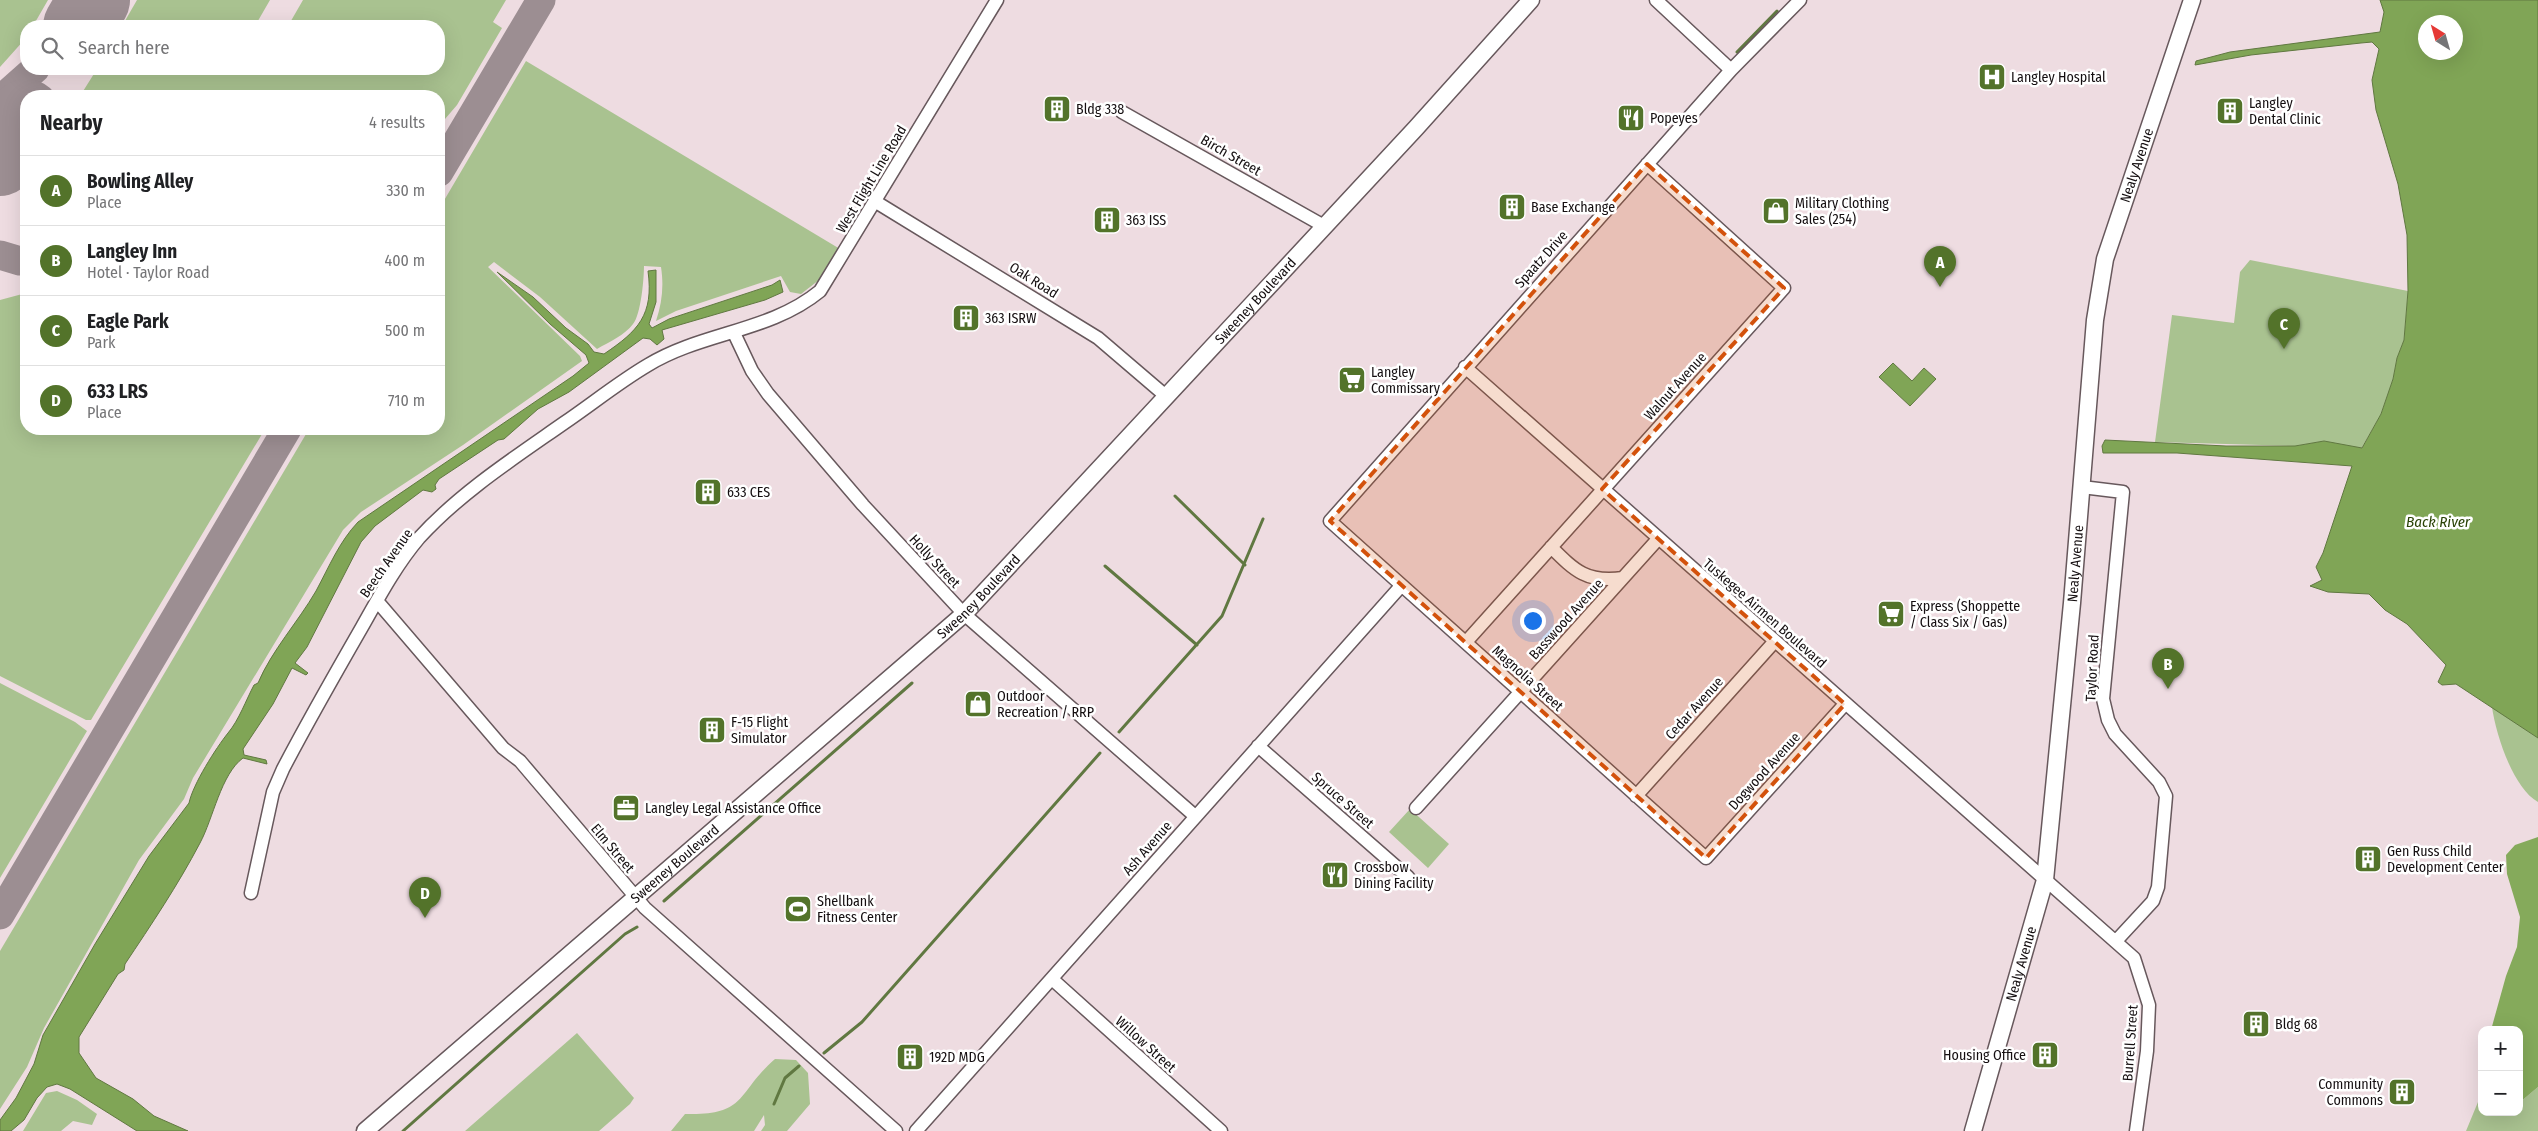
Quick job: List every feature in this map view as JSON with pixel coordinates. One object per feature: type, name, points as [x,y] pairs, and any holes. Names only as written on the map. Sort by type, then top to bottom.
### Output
[{"type":"main road","name":"Sweeney Boulevard","points":[[365,1131],[964,614],[1167,397],[1531,0]]},
{"type":"main road","name":"Nealy Avenue","points":[[1973,1131],[2045,880],[2082,487],[2095,320],[2105,259],[2192,0]]},
{"type":"street","name":"West Flight Line Road","points":[[734,334],[802,305],[820,291],[876,202],[997,0]]},
{"type":"street","points":[[1656,0],[1732,70]]},
{"type":"street","name":"Spaatz Drive","points":[[1330,520],[1647,164],[1732,70],[1800,0]]},
{"type":"street","name":"Birch Street","points":[[1122,112],[1324,226]]},
{"type":"street","name":"Walnut Avenue","points":[[1466,642],[1784,288],[1647,164]]},
{"type":"street","name":"Oak Road","points":[[876,202],[1098,338],[1167,397]]},
{"type":"street","name":"Beech Avenue","points":[[251,893],[273,792],[282,769],[377,601],[419,539],[468,494],[510,461],[648,364],[702,341],[734,334]]},
{"type":"street","name":"Holly Street","points":[[734,334],[752,371],[768,394],[863,505],[964,614],[1195,816]]},
{"type":"street","name":"Tuskegee Airmen Boulevard","points":[[1465,367],[2045,880]]},
{"type":"street","name":"Taylor Road","points":[[2082,487],[2123,492],[2103,699],[2108,720],[2116,734],[2160,782],[2166,796],[2158,887],[2153,901],[2116,941]]},
{"type":"street","name":"Magnolia Street","points":[[1330,520],[1401,586],[1522,691],[1706,858]]},
{"type":"street","name":"Basswood Avenue","points":[[1416,808],[1658,539]]},
{"type":"street","points":[[1551,547],[1589,578],[1603,581],[1623,578]]},
{"type":"street","name":"Ash Avenue","points":[[916,1131],[1401,586]]},
{"type":"street","name":"Elm Street","points":[[377,601],[503,748],[520,761],[636,899],[896,1131]]},
{"type":"street","name":"Cedar Avenue","points":[[1636,796],[1775,641]]},
{"type":"street","name":"Dogwood Avenue","points":[[1706,858],[1844,704]]},
{"type":"street","name":"Spruce Street","points":[[1258,746],[1408,877]]},
{"type":"street","name":"Burrell Street","points":[[2045,880],[2134,958],[2149,1006],[2147,1051],[2136,1131]]},
{"type":"street","name":"Willow Street","points":[[1052,979],[1221,1131]]},
{"type":"highlighted area","points":[[1647,164],[1784,288],[1602,489],[1845,704],[1706,858],[1330,521]]},
{"type":"shaded area","points":[[0,0],[48,0],[36,20],[20,20],[20,45],[0,67]]},
{"type":"shaded area","points":[[137,0],[270,0],[258,20],[125,20]]},
{"type":"shaded area","points":[[303,0],[506,0],[493,22],[502,28],[457,105],[445,119],[445,90],[84,90],[93,75],[445,75],[445,20],[291,20]]},
{"type":"shaded area","points":[[526,61],[840,249],[819,280],[801,294],[790,292],[781,276],[676,311],[656,321],[662,294],[661,267],[644,266],[641,296],[636,319],[626,332],[597,349],[540,297],[494,262],[488,267],[580,356],[582,361],[463,445],[361,512],[343,530],[193,778],[184,799],[139,860],[44,1028],[27,1067],[0,1109],[0,951],[305,435],[445,435],[445,199]]},
{"type":"shaded area","points":[[2250,260],[2408,291],[2404,340],[2397,358],[2393,379],[2381,414],[2361,449],[2324,441],[2295,446],[2155,442],[2172,315],[2234,323],[2240,272]]},
{"type":"shaded area","points":[[20,295],[20,435],[261,435],[91,720],[86,720],[0,676],[0,300]]},
{"type":"shaded area","points":[[0,683],[75,722],[87,731],[0,878]]},
{"type":"shaded area","points":[[2492,707],[2538,738],[2538,802],[2521,785],[2507,760],[2497,732]]},
{"type":"shaded area","points":[[1410,809],[1449,844],[1428,868],[1389,832]]},
{"type":"shaded area","points":[[2538,837],[2538,1087],[2523,1100],[2523,1026],[2492,1026],[2506,976],[2517,947],[2520,917],[2507,874],[2506,855],[2515,845]]},
{"type":"shaded area","points":[[577,1033],[634,1098],[630,1104],[599,1131],[465,1131]]},
{"type":"shaded area","points":[[775,1059],[796,1060],[808,1073],[810,1104],[787,1131],[761,1131],[765,1125],[764,1115],[754,1131],[671,1131],[685,1114],[705,1114],[720,1111],[731,1106],[739,1100]]},
{"type":"shaded area","points":[[2538,1087],[2538,1131],[2466,1131],[2478,1102],[2478,1116],[2523,1116],[2523,1100]]},
{"type":"shaded area","points":[[57,1091],[77,1100],[97,1114],[92,1125],[73,1121],[61,1131],[23,1131],[46,1093]]},
{"type":"water","name":"Back River","points":[[2380,0],[2538,0],[2538,738],[2456,684],[2442,685],[2438,682],[2446,665],[2407,624],[2385,610],[2369,594],[2328,592],[2310,586],[2322,580],[2316,567],[2323,553],[2352,466],[2177,453],[2103,453],[2102,446],[2105,440],[2226,446],[2295,446],[2324,441],[2362,448],[2381,414],[2393,379],[2397,358],[2404,340],[2408,291],[2407,235],[2398,184],[2376,110],[2372,80],[2379,49],[2372,42],[2251,55],[2195,65],[2196,61],[2230,52],[2380,32],[2384,12]]},
{"type":"water","points":[[656,270],[656,302],[649,324],[652,328],[669,319],[772,285],[780,280],[783,292],[765,300],[662,330],[664,339],[657,345],[650,339],[643,338],[569,392],[538,409],[504,439],[498,440],[439,479],[435,485],[436,489],[432,492],[423,490],[375,526],[361,542],[307,647],[295,663],[308,673],[306,675],[292,668],[273,704],[243,749],[244,755],[266,760],[267,764],[243,758],[235,765],[223,786],[205,833],[192,859],[125,964],[124,970],[118,974],[79,1037],[79,1053],[96,1078],[133,1099],[154,1116],[188,1131],[137,1131],[70,1089],[57,1084],[47,1087],[37,1098],[24,1120],[11,1131],[0,1131],[0,1120],[16,1098],[34,1064],[43,1035],[95,944],[149,856],[189,803],[195,786],[206,766],[236,722],[254,685],[258,683],[270,659],[316,591],[340,546],[351,530],[358,522],[573,376],[589,363],[586,355],[550,324],[497,272],[533,297],[566,328],[588,344],[594,352],[604,354],[626,338],[641,320],[646,311],[648,299],[648,271]]},
{"type":"water","points":[[1893,363],[1912,381],[1924,368],[1936,379],[1910,406],[1879,377]]},
{"type":"waterway","points":[[1737,52],[1777,11]]},
{"type":"waterway","points":[[1175,496],[1245,565]]},
{"type":"waterway","points":[[1119,732],[1222,616],[1263,519]]},
{"type":"waterway","points":[[1105,566],[1197,645]]},
{"type":"waterway","points":[[664,901],[912,683]]},
{"type":"waterway","points":[[824,1053],[862,1022],[1100,753]]},
{"type":"waterway","points":[[403,1131],[625,934],[637,927]]},
{"type":"waterway","points":[[774,1104],[785,1078],[799,1066]]},
{"type":"taxiway","points":[[445,162],[541,0]]},
{"type":"taxiway","points":[[0,100],[28,75]]},
{"type":"taxiway","points":[[0,255],[20,261]]},
{"type":"taxiway","points":[[0,915],[283,435]]},
{"type":"runway","points":[[82,20],[94,0]]},
{"type":"runway","points":[[0,160],[20,125]]},
{"type":"place","name":"Langley Hospital","points":[[1992,77]]},
{"type":"place","name":"Bldg 338","points":[[1057,109]]},
{"type":"place","name":"Langley Dental Clinic","points":[[2230,111]]},
{"type":"place","name":"Popeyes","points":[[1631,118]]},
{"type":"place","name":"Base Exchange","points":[[1512,207]]},
{"type":"place","name":"Military Clothing Sales (254)","points":[[1776,211]]},
{"type":"place","name":"363 ISS","points":[[1107,220]]},
{"type":"place","name":"Bowling Alley","points":[[1940,287]]},
{"type":"place","name":"363 ISRW","points":[[966,318]]},
{"type":"place","name":"Eagle Park","points":[[2284,349]]},
{"type":"place","name":"Langley Commissary","points":[[1352,380]]},
{"type":"place","name":"633 CES","points":[[708,492]]},
{"type":"place","name":"Express (Shoppette / Class Six / Gas)","points":[[1891,614]]},
{"type":"place","name":"Langley Inn","points":[[2168,689]]},
{"type":"place","name":"Outdoor Recreation / RRP","points":[[978,704]]},
{"type":"place","name":"F-15 Flight Simulator","points":[[712,730]]},
{"type":"place","name":"Langley Legal Assistance Office","points":[[626,808]]},
{"type":"place","name":"Gen Russ Child Development Center","points":[[2368,859]]},
{"type":"place","name":"Crossbow Dining Facility","points":[[1335,875]]},
{"type":"place","name":"Shellbank Fitness Center","points":[[798,909]]},
{"type":"place","name":"633 LRS","points":[[425,918]]},
{"type":"place","name":"Bldg 68","points":[[2256,1024]]},
{"type":"place","name":"Housing Office","points":[[2045,1055]]},
{"type":"place","name":"192D MDG","points":[[910,1057]]},
{"type":"place","name":"Community Commons","points":[[2402,1092]]}]
